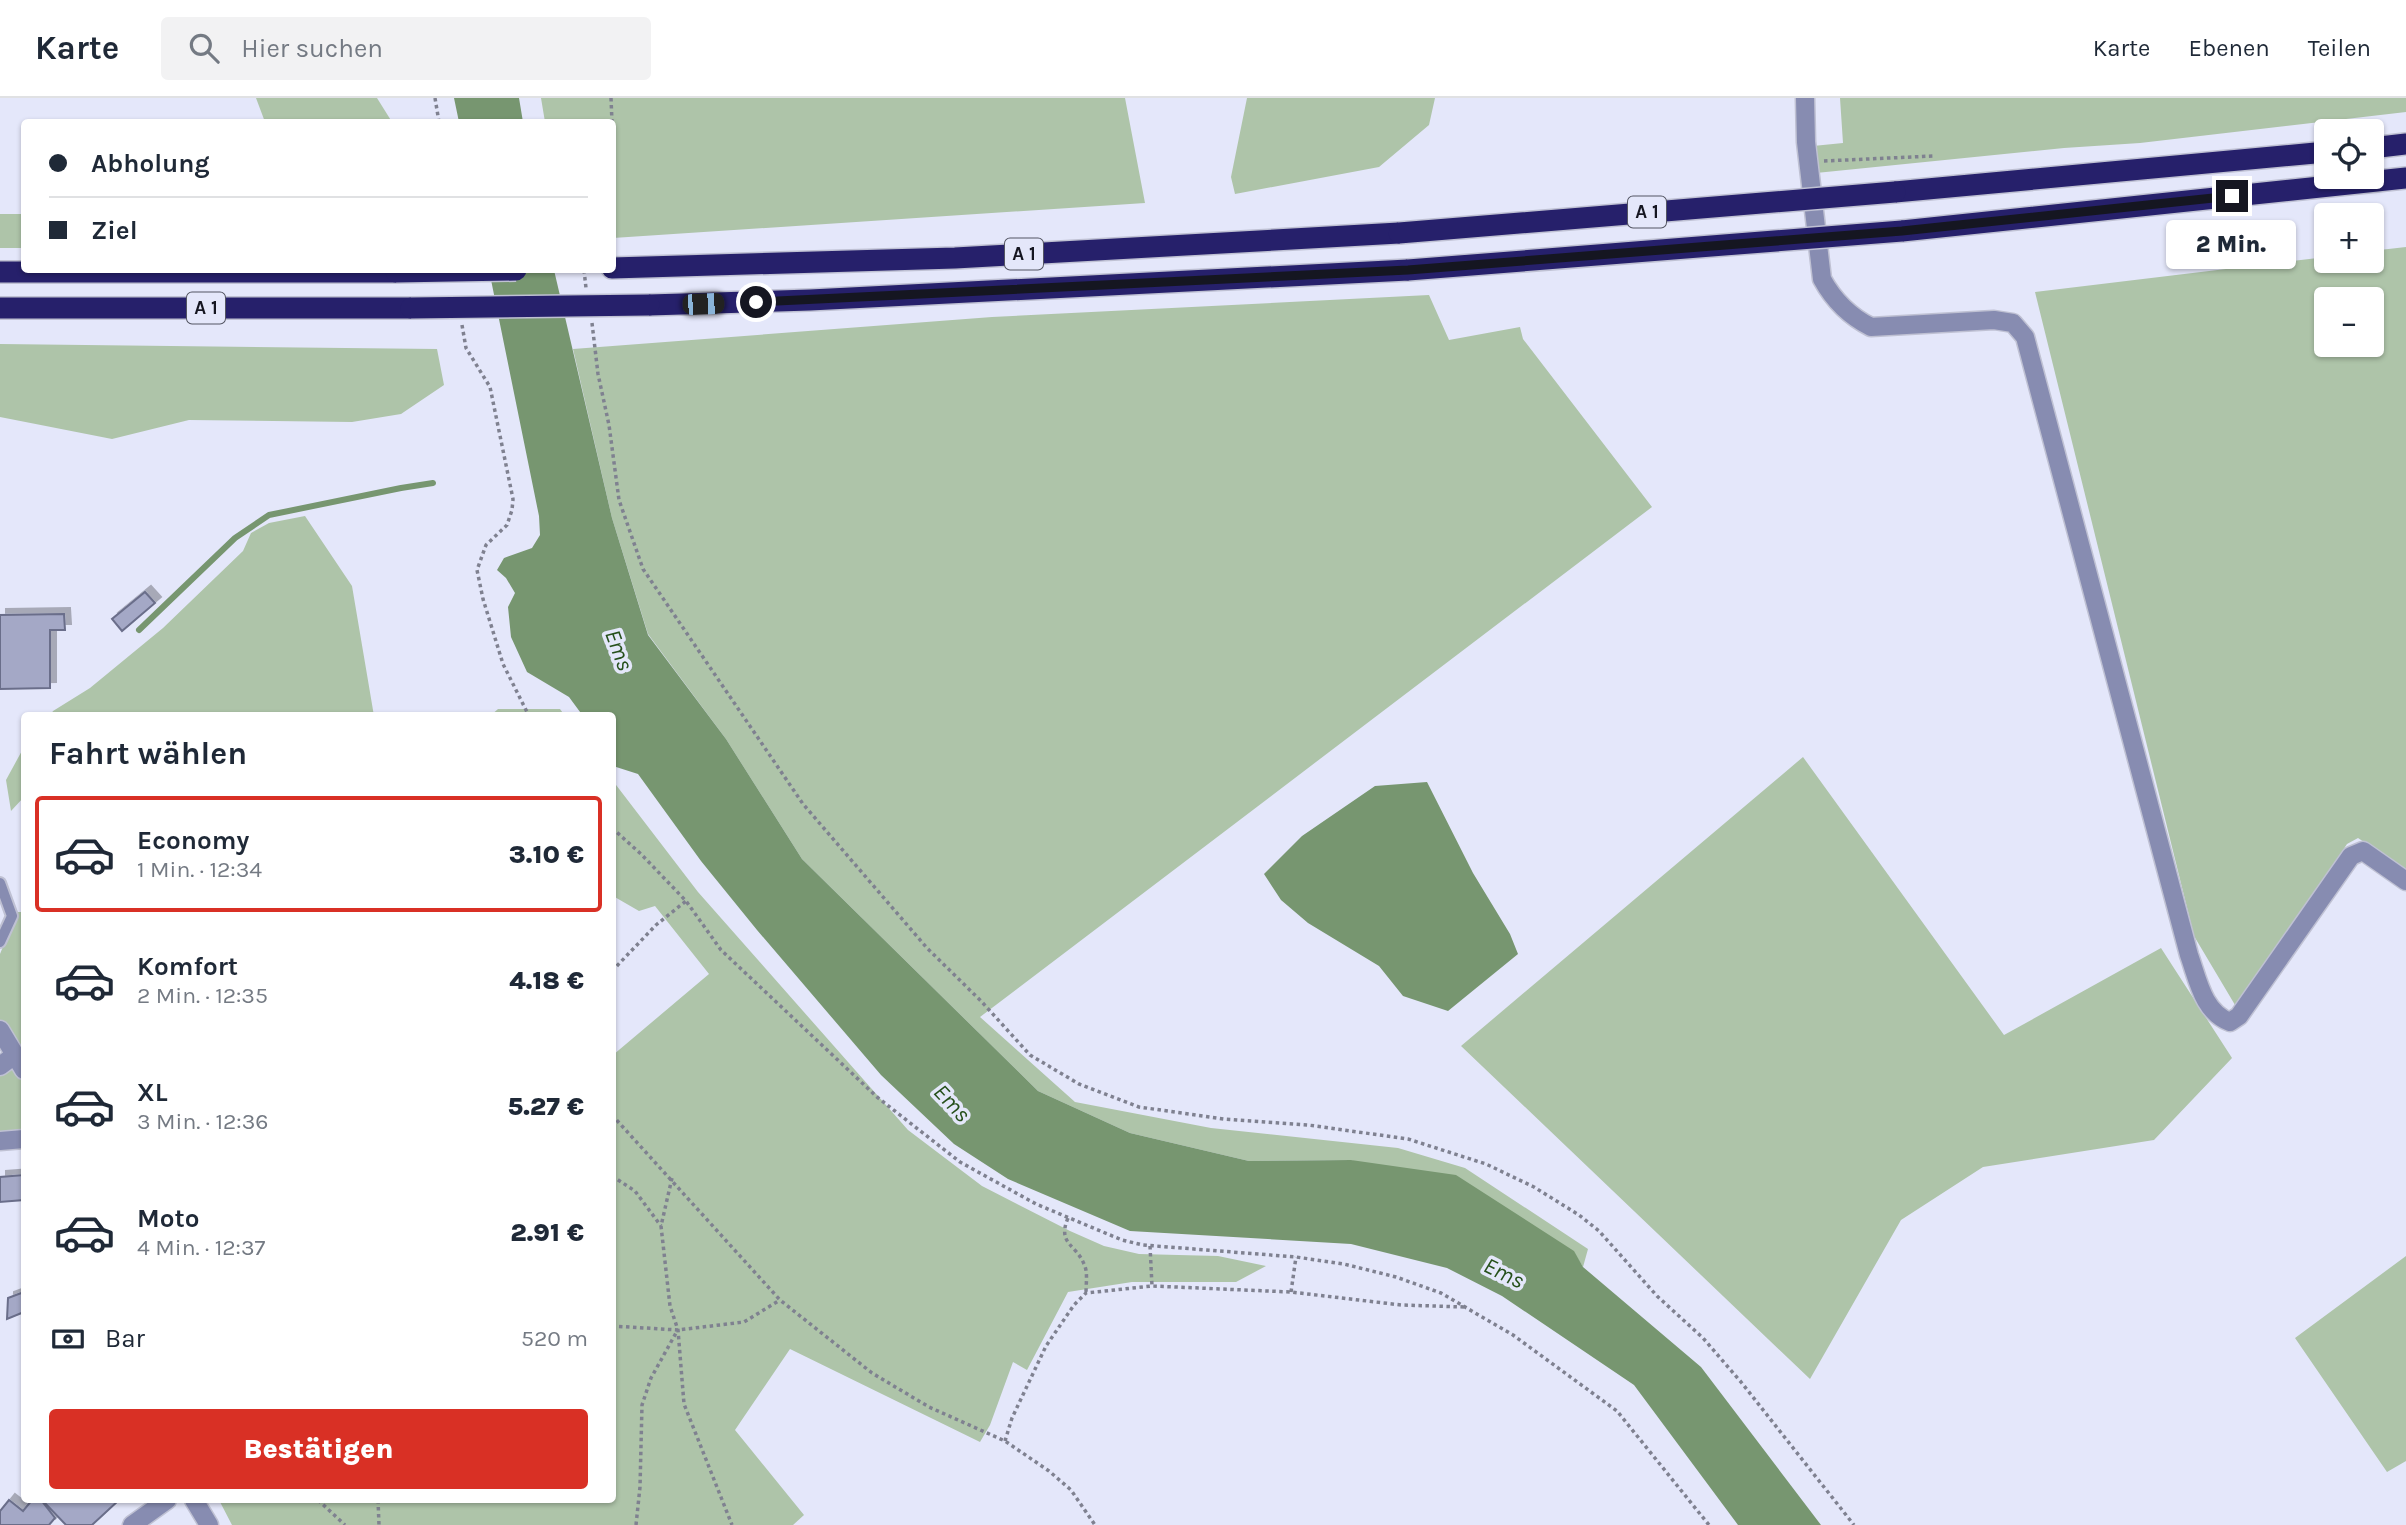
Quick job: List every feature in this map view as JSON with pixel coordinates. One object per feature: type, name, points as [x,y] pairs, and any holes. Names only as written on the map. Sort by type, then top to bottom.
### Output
[{"type":"highway","points":[[2384,147],[2406,144]]},
{"type":"highway","name":"A 1","points":[[616,268],[955,258],[1399,233],[1895,192],[2314,153]]},
{"type":"highway","name":"A 1","points":[[0,308],[649,305],[810,300],[1408,270],[1902,231],[2406,178]]},
{"type":"highway","name":"A 1","points":[[0,272],[21,272]]},
{"type":"street","points":[[1805,98],[1808,162],[1822,279],[1829,292],[1853,318],[1871,327],[1994,320],[2013,323],[2025,337],[2189,955],[2200,989],[2217,1017],[2230,1022],[2239,1016],[2351,856],[2363,851],[2406,881]]},
{"type":"street","points":[[0,1030],[20,1062],[0,1066]]},
{"type":"street","points":[[0,1142],[21,1139]]},
{"type":"street","points":[[132,1525],[163,1503]]},
{"type":"street","points":[[196,1503],[209,1525]]},
{"type":"lane","points":[[0,883],[12,916],[0,942]]},
{"type":"path","points":[[435,98],[438,119]]},
{"type":"path","points":[[611,98],[612,119]]},
{"type":"path","points":[[1808,162],[1933,156]]},
{"type":"path","points":[[584,273],[587,295]]},
{"type":"path","points":[[591,320],[620,500],[643,569],[803,804],[927,948],[981,1001],[1030,1055],[1079,1084],[1139,1107],[1408,1139],[1486,1164],[1534,1187],[1599,1231],[1657,1296],[1703,1338],[1854,1525]]},
{"type":"path","points":[[461,322],[466,348],[490,387],[513,499],[506,525],[486,545],[477,570],[503,664],[527,712]]},
{"type":"path","points":[[616,832],[686,901],[721,950],[877,1097],[960,1162],[1036,1204],[1122,1240],[1150,1246],[1296,1257],[1343,1264],[1396,1277],[1441,1293],[1513,1335],[1617,1411],[1709,1525]]},
{"type":"path","points":[[616,967],[656,925],[686,901]]},
{"type":"path","points":[[616,1118],[780,1300],[872,1373],[929,1407],[1005,1441],[1049,1471],[1070,1490],[1095,1525]]},
{"type":"path","points":[[616,1125],[620,1122]]},
{"type":"path","points":[[672,1178],[661,1226],[670,1306],[678,1330],[684,1404],[732,1525]]},
{"type":"path","points":[[616,1179],[635,1191],[661,1226]]},
{"type":"path","points":[[1068,1218],[1064,1234],[1068,1245],[1082,1258],[1086,1268],[1086,1293]]},
{"type":"path","points":[[1150,1246],[1152,1286]]},
{"type":"path","points":[[1292,1292],[1296,1257]]},
{"type":"path","points":[[1005,1441],[1012,1418],[1046,1346],[1074,1304],[1086,1293],[1152,1286],[1292,1292],[1401,1305],[1467,1307]]},
{"type":"path","points":[[616,1326],[678,1330],[744,1322],[780,1300]]},
{"type":"path","points":[[636,1525],[642,1405],[651,1378],[678,1330]]},
{"type":"path","points":[[321,1503],[345,1525]]},
{"type":"path","points":[[378,1503],[379,1525]]},
{"type":"shaded area","points":[[256,98],[377,98],[390,119],[264,119]]},
{"type":"shaded area","points":[[541,98],[1125,98],[1145,203],[616,238],[616,119],[544,119]]},
{"type":"shaded area","points":[[1247,98],[1435,98],[1429,125],[1379,167],[1235,194],[1231,177]]},
{"type":"shaded area","points":[[1840,98],[2406,98],[2406,112],[2346,119],[2314,119],[2314,123],[2140,143],[1816,173],[1813,146],[1843,143]]},
{"type":"shaded area","points":[[0,214],[21,214],[21,248],[0,248]]},
{"type":"shaded area","points":[[2406,247],[2406,870],[2358,838],[2347,844],[2238,1010],[2194,936],[2035,292],[2314,258],[2314,273],[2384,273],[2384,250]]},
{"type":"shaded area","points":[[1429,295],[1449,340],[1520,327],[1523,339],[1652,507],[980,1017],[1075,1102],[1211,1128],[1398,1148],[1465,1168],[1588,1249],[1583,1267],[1573,1251],[1351,1160],[1249,1161],[1130,1133],[1038,1091],[802,859],[726,739],[648,634],[612,518],[573,349],[992,317]]},
{"type":"shaded area","points":[[0,344],[437,349],[444,385],[401,414],[352,422],[189,420],[112,439],[0,417]]},
{"type":"shaded area","points":[[305,516],[352,586],[373,712],[52,712],[90,688],[163,628],[243,551],[251,533],[269,523]]},
{"type":"shaded area","points":[[498,709],[560,709],[562,712],[495,712]]},
{"type":"shaded area","points":[[21,752],[21,800],[11,811],[6,780]]},
{"type":"shaded area","points":[[1803,757],[2004,1035],[2161,948],[2232,1058],[2154,1140],[1983,1167],[1901,1220],[1810,1379],[1461,1046]]},
{"type":"shaded area","points":[[616,785],[698,892],[908,1130],[982,1186],[1104,1246],[1139,1254],[1218,1256],[1266,1266],[1236,1282],[1132,1282],[1068,1292],[1027,1370],[1013,1362],[990,1425],[980,1442],[790,1349],[735,1430],[804,1515],[793,1525],[232,1525],[221,1503],[616,1503],[616,1052],[709,974],[655,906],[639,911],[616,898]]},
{"type":"shaded area","points":[[17,912],[21,912],[21,1056],[0,1023],[0,954]]},
{"type":"shaded area","points":[[15,1055],[21,1067],[21,1132],[0,1132],[0,1074]]},
{"type":"shaded area","points":[[2406,1256],[2406,1461],[2387,1472],[2295,1338]]},
{"type":"water","points":[[454,98],[519,98],[522,119],[458,119]]},
{"type":"water","name":"Ems","points":[[490,273],[555,273],[612,518],[648,635],[726,739],[802,859],[1038,1091],[1130,1133],[1249,1161],[1351,1160],[1456,1175],[1574,1251],[1583,1267],[1701,1367],[1821,1525],[1738,1525],[1634,1385],[1502,1296],[1447,1268],[1351,1244],[1130,1231],[1008,1179],[954,1144],[881,1075],[757,930],[701,861],[638,774],[616,767],[616,712],[580,712],[569,697],[527,672],[511,637],[508,607],[515,593],[506,578],[497,570],[504,558],[532,548],[540,535],[539,516]]},
{"type":"water","points":[[1427,782],[1473,873],[1510,934],[1518,954],[1448,1011],[1403,996],[1379,966],[1308,923],[1281,900],[1264,874],[1302,836],[1375,786]]},
{"type":"building","points":[[145,592],[155,603],[122,631],[112,619]]},
{"type":"building","points":[[64,614],[65,630],[50,630],[50,688],[0,689],[0,615]]},
{"type":"building","points":[[21,1175],[21,1200],[0,1202],[0,1177]]},
{"type":"building","points":[[21,1293],[21,1313],[7,1319],[8,1298]]},
{"type":"building","points":[[9,1500],[23,1511],[30,1503],[43,1503],[55,1518],[49,1525],[0,1525],[0,1511]]},
{"type":"building","points":[[45,1503],[116,1503],[92,1525],[66,1525]]},
{"type":"waterway","points":[[139,630],[235,538],[269,515],[433,483]]},
{"type":"route","points":[[756,302],[1408,270],[1902,231],[2232,196]]}]
